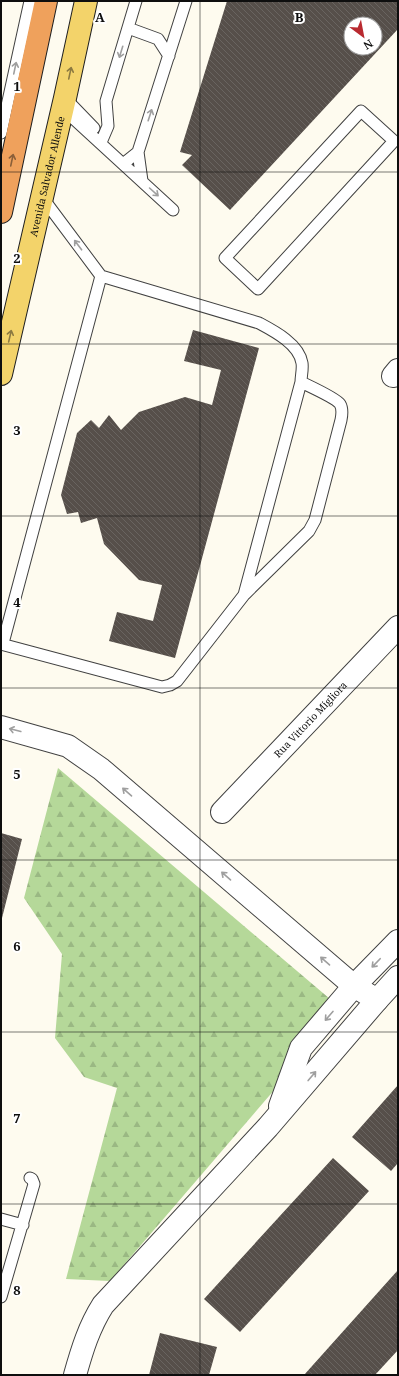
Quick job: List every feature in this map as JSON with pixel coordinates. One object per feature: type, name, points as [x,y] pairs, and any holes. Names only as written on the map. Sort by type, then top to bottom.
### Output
[{"type":"highway","points":[[1,212],[46,1]]},
{"type":"main road","name":"Avenida Salvador Allende","points":[[1,374],[64,103],[86,1]]},
{"type":"street","name":"Rua Vittorio Migliora","points":[[222,812],[398,627]]},
{"type":"street","points":[[1,727],[68,746],[101,769],[354,986],[377,1000]]},
{"type":"street","points":[[268,1127],[280,1106],[301,1048],[354,986],[398,941]]},
{"type":"street","points":[[75,1375],[88,1332],[103,1305],[268,1127],[398,977]]},
{"type":"lane","points":[[1,133],[30,1]]},
{"type":"lane","points":[[64,103],[96,130],[102,140],[108,126],[106,101],[136,1]]},
{"type":"lane","points":[[142,181],[138,152],[186,1]]},
{"type":"lane","points":[[128,28],[158,39],[169,56]]},
{"type":"lane","points":[[64,103],[123,164],[174,210]]},
{"type":"lane","points":[[361,111],[394,141],[258,289],[225,258],[361,111]]},
{"type":"lane","points":[[123,164],[138,152]]},
{"type":"lane","points":[[42,197],[101,276],[259,323],[278,333],[296,350],[302,363],[301,382],[244,595]]},
{"type":"lane","points":[[101,276],[2,643],[162,687],[170,685],[176,681],[244,595],[309,531],[315,520],[342,411],[340,404],[335,400],[301,382]]},
{"type":"lane","points":[[1,1297],[34,1184],[30,1178]]},
{"type":"lane","points":[[1,1219],[23,1225]]},
{"type":"green space","points":[[58,768],[343,1010],[110,1281],[66,1279],[117,1088],[84,1077],[55,1038],[62,954],[24,898]]},
{"type":"building","points":[[227,1],[398,1],[398,29],[383,45],[383,16],[343,16],[343,56],[373,56],[230,210],[182,165],[192,155],[180,152]]},
{"type":"building","points":[[193,330],[259,348],[175,658],[109,641],[117,612],[153,621],[162,585],[139,580],[104,544],[97,518],[81,523],[78,512],[67,514],[61,495],[77,433],[91,420],[99,428],[109,415],[121,430],[139,412],[185,397],[212,405],[221,370],[184,361]]},
{"type":"building","points":[[1,833],[22,839],[2,918],[1,917]]},
{"type":"building","points":[[398,1085],[398,1163],[391,1171],[352,1137]]},
{"type":"building","points":[[333,1158],[369,1191],[240,1332],[204,1299]]},
{"type":"building","points":[[398,1270],[398,1350],[375,1375],[304,1375]]},
{"type":"building","points":[[160,1333],[217,1347],[209,1375],[149,1375]]}]
